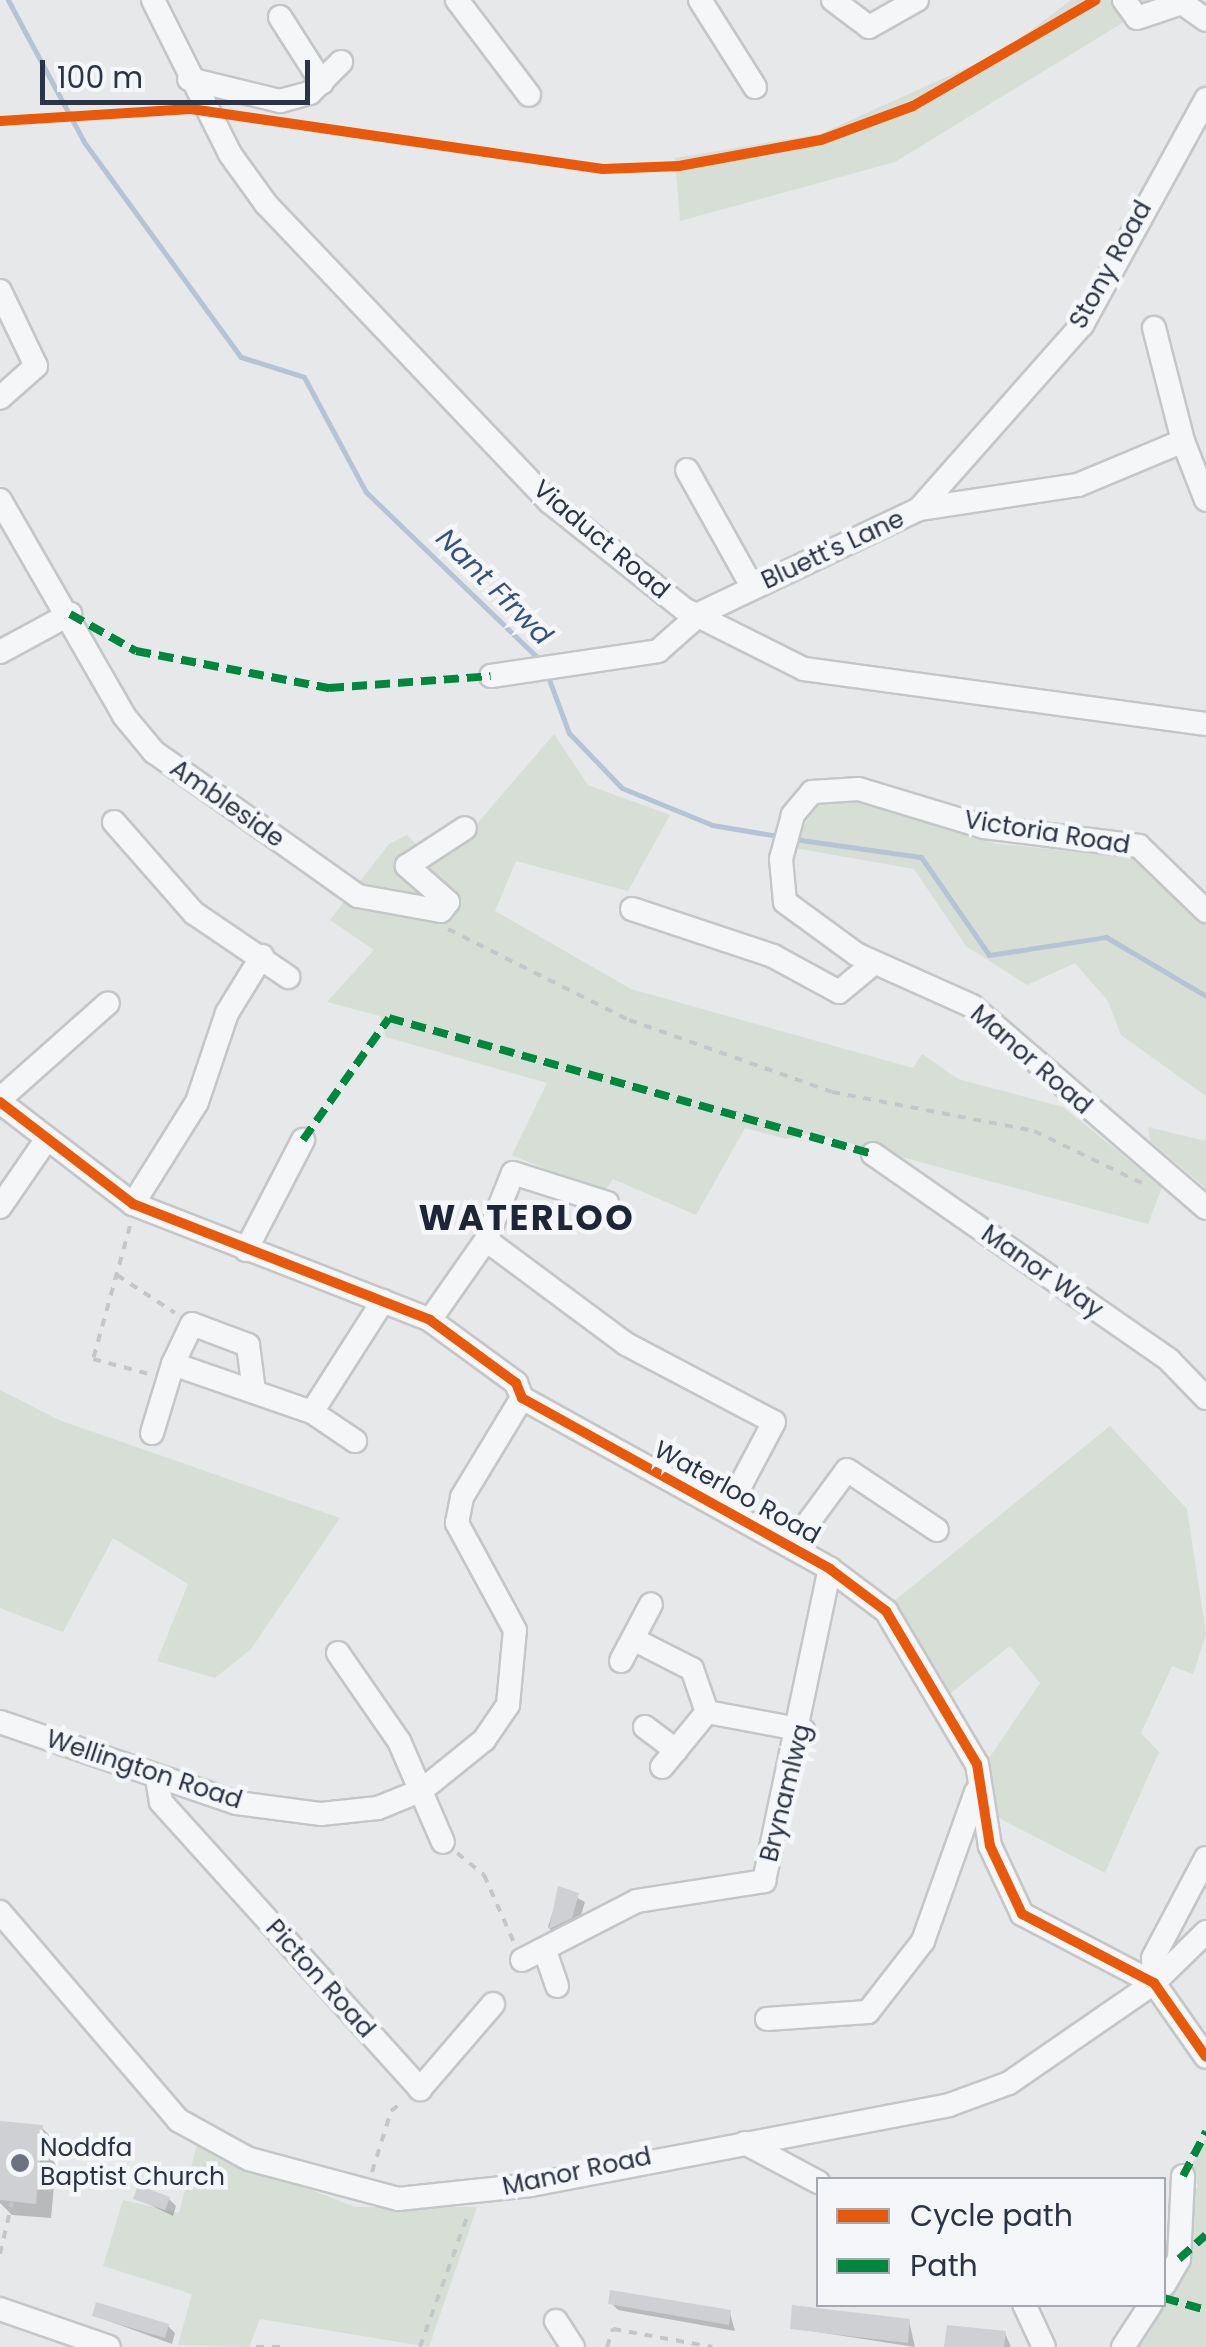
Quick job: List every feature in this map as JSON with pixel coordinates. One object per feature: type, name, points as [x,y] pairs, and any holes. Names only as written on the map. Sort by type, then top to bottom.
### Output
[{"type":"street","name":"Viaduct Road","points":[[153,0],[189,79],[230,154],[300,242],[550,502],[702,613],[804,669],[1206,724]]},
{"type":"street","points":[[457,0],[529,95]]},
{"type":"street","points":[[700,0],[755,86]]},
{"type":"street","points":[[833,0],[870,28],[918,0]]},
{"type":"street","points":[[1124,0],[1137,18],[1182,3],[1206,20]]},
{"type":"street","points":[[280,16],[322,83]]},
{"type":"street","points":[[189,79],[280,101],[322,83],[341,62]]},
{"type":"street","name":"Stony Road","points":[[919,510],[1082,325],[1206,99]]},
{"type":"street","points":[[0,292],[36,366],[0,398]]},
{"type":"street","points":[[1154,328],[1183,441],[1206,500]]},
{"type":"street","name":"Bluett's Lane","points":[[491,676],[658,652],[702,613],[919,510],[1078,485],[1183,441]]},
{"type":"street","points":[[687,470],[753,588]]},
{"type":"street","name":"Ambleside","points":[[0,500],[154,752],[358,896],[447,909],[407,866],[465,828]]},
{"type":"street","points":[[0,652],[70,614]]},
{"type":"street","name":"Victoria Road","points":[[784,849],[790,826],[812,792],[859,790],[984,826],[1138,846],[1206,911]]},
{"type":"street","points":[[114,822],[194,913],[288,977]]},
{"type":"street","name":"Manor Road","points":[[784,849],[785,902],[874,963],[972,1006],[1206,1208]]},
{"type":"street","points":[[632,909],[773,956],[839,992],[874,963]]},
{"type":"street","points":[[133,1204],[197,1102],[227,1014],[262,956]]},
{"type":"street","points":[[0,1100],[108,1003]]},
{"type":"street","name":"Waterloo Road","points":[[0,1100],[44,1143],[133,1204],[430,1320],[516,1382],[522,1398],[791,1546],[886,1611],[931,1678],[977,1764],[976,1792],[1022,1914],[1154,1983]]},
{"type":"street","points":[[246,1250],[303,1140]]},
{"type":"street","points":[[0,1207],[44,1143]]},
{"type":"street","name":"Manor Way","points":[[872,1154],[1169,1360],[1206,1398]]},
{"type":"street","points":[[430,1320],[486,1240],[513,1173],[607,1204]]},
{"type":"street","points":[[486,1240],[626,1344],[774,1422],[728,1510]]},
{"type":"street","points":[[312,1412],[384,1301]]},
{"type":"street","points":[[152,1433],[170,1372],[192,1324],[248,1346],[254,1391]]},
{"type":"street","points":[[170,1372],[254,1391],[312,1412],[355,1441]]},
{"type":"street","name":"Wellington Road","points":[[0,1722],[237,1804],[321,1814],[422,1790],[484,1740],[508,1705],[515,1630],[458,1523],[462,1497],[522,1398]]},
{"type":"street","points":[[791,1546],[848,1470],[937,1530]]},
{"type":"street","name":"Brynamlwg","points":[[522,1960],[637,1901],[764,1881],[803,1730],[830,1570]]},
{"type":"street","points":[[622,1661],[652,1604]]},
{"type":"street","points":[[633,1639],[692,1669],[707,1712]]},
{"type":"street","points":[[338,1653],[422,1790],[443,1842]]},
{"type":"street","points":[[707,1712],[803,1730]]},
{"type":"street","points":[[645,1727],[669,1759],[707,1712]]},
{"type":"street","name":"Picton Road","points":[[157,1779],[161,1802],[420,2089]]},
{"type":"street","points":[[767,2019],[868,2012],[923,1941],[976,1792]]},
{"type":"street","points":[[1206,1858],[1153,1958],[1154,1983],[1206,2058]]},
{"type":"street","name":"Manor Road","points":[[0,1912],[178,2120],[249,2159],[364,2196],[469,2192],[948,2105],[1009,2083],[1154,1983],[1206,1932]]},
{"type":"street","points":[[544,1951],[558,1986]]},
{"type":"street","points":[[420,2089],[493,2004]]},
{"type":"street","points":[[745,2143],[816,2181]]},
{"type":"street","points":[[1166,2282],[1179,2260],[1182,2176]]},
{"type":"street","points":[[1025,2307],[1044,2347]]},
{"type":"street","points":[[1123,2347],[1149,2307]]},
{"type":"street","points":[[0,2308],[110,2347]]},
{"type":"street","points":[[556,2321],[573,2347]]},
{"type":"path","points":[[433,922],[629,1020],[832,1092],[1034,1131],[1158,1190]]},
{"type":"path","points":[[133,1204],[93,1358],[170,1372]]},
{"type":"path","points":[[116,1274],[192,1324]]},
{"type":"path","points":[[443,1842],[484,1875],[522,1960]]},
{"type":"path","points":[[364,2196],[391,2111],[420,2089]]},
{"type":"path","points":[[420,2347],[464,2242],[469,2192]]},
{"type":"path","points":[[0,2254],[12,2202]]},
{"type":"path","points":[[607,2347],[613,2329],[712,2347]]},
{"type":"path","points":[[256,2347],[282,2347]]},
{"type":"shaded area","points":[[1071,0],[1160,0],[895,162],[680,221],[675,158],[820,134],[1002,52]]},
{"type":"shaded area","points":[[554,734],[588,785],[670,815],[628,891],[516,861],[495,911],[631,989],[913,1068],[922,1054],[958,1079],[1063,1107],[1162,1187],[1148,1224],[813,1133],[786,1139],[745,1128],[696,1215],[613,1179],[603,1193],[512,1155],[547,1083],[386,1037],[380,1016],[327,1002],[374,950],[330,920],[389,844],[407,835],[418,846],[459,821],[476,825]]},
{"type":"shaded area","points":[[841,795],[997,844],[1144,858],[1206,917],[1206,1096],[1121,1035],[1108,1001],[1075,963],[1027,985],[966,946],[914,869],[789,847],[819,803]]},
{"type":"shaded area","points":[[1148,1127],[1206,1141],[1206,1188],[1150,1141]]},
{"type":"shaded area","points":[[0,1390],[59,1420],[340,1518],[251,1649],[215,1678],[157,1661],[188,1584],[113,1538],[63,1632],[0,1608]]},
{"type":"shaded area","points":[[1110,1426],[1187,1509],[1206,1634],[1193,1674],[1172,1666],[1141,1733],[1159,1752],[1105,1873],[997,1817],[985,1764],[1040,1683],[1010,1646],[947,1696],[888,1606]]},
{"type":"shaded area","points":[[1206,2139],[1206,2347],[1131,2347],[1158,2307],[1166,2307],[1166,2294],[1186,2264],[1186,2193],[1198,2187],[1191,2167]]},
{"type":"shaded area","points":[[197,2145],[355,2207],[477,2207],[429,2347],[260,2319],[249,2347],[178,2345],[192,2294],[103,2266],[123,2200],[179,2213]]},
{"type":"building","points":[[558,1886],[579,1893],[572,1918],[549,1929]]},
{"type":"building","name":"Noddfa Baptist Church","points":[[0,2121],[43,2125],[36,2204],[0,2200]]},
{"type":"building","points":[[138,2185],[170,2197],[165,2210],[133,2199]]},
{"type":"building","points":[[610,2290],[731,2310],[729,2325],[608,2304]]},
{"type":"building","points":[[96,2302],[169,2324],[165,2338],[92,2316]]},
{"type":"building","points":[[792,2305],[910,2319],[908,2343],[790,2329]]},
{"type":"building","points":[[947,2325],[1006,2331],[1004,2347],[944,2347]]},
{"type":"waterway","name":"Nant Ffrwd","points":[[8,0],[84,142],[241,357],[304,377],[366,492],[543,663]]},
{"type":"waterway","name":"Nant Ffrwd","points":[[547,674],[569,733],[622,788],[712,825],[778,836]]},
{"type":"waterway","name":"Nant Ffrwd","points":[[794,839],[921,857],[989,955],[1106,937],[1206,996]]},
{"type":"marked path","points":[[70,614],[136,651],[329,688],[491,676]]},
{"type":"marked path","points":[[303,1140],[389,1018],[873,1154]]},
{"type":"marked path","points":[[1183,2176],[1206,2132]]},
{"type":"marked path","points":[[1179,2259],[1206,2235]]},
{"type":"marked path","points":[[1166,2299],[1206,2310]]},
{"type":"cycle path","points":[[0,121],[191,109],[603,169],[679,166],[821,140],[913,106],[1096,0]]},
{"type":"cycle path","points":[[0,1102],[133,1204],[430,1320],[516,1383],[522,1398],[830,1569],[886,1611],[977,1764],[990,1846],[1022,1914],[1154,1983],[1206,2057]]},
{"type":"place","name":"Noddfa Baptist Church","points":[[20,2163]]},
{"type":"district","name":"WATERLOO","points":[[527,1218]]}]
